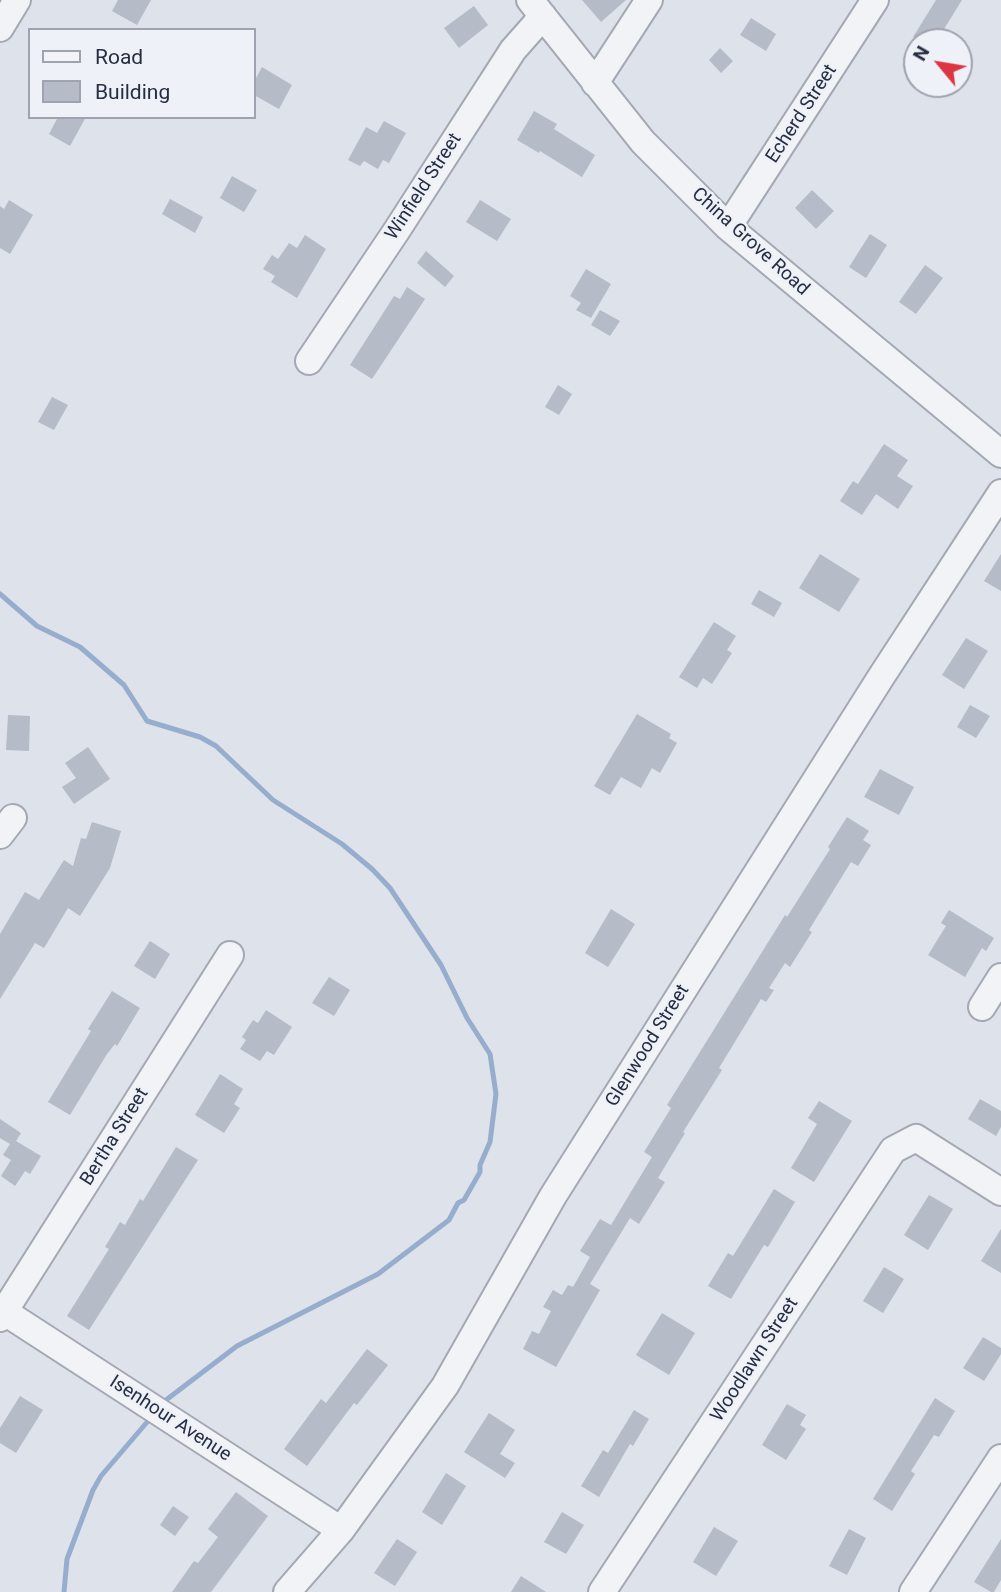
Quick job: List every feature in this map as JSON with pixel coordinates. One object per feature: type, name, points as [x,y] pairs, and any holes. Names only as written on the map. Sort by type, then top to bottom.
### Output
[{"type":"street","points":[[0,28],[16,0]]},
{"type":"street","points":[[595,83],[649,0]]},
{"type":"street","name":"Echerd Street","points":[[729,227],[875,0]]},
{"type":"street","name":"China Grove Road","points":[[537,8],[643,142],[729,227],[1001,454]]},
{"type":"street","name":"Winfield Street","points":[[309,361],[397,230],[513,50],[537,8]]},
{"type":"street","name":"Glenwood Street","points":[[287,1592],[341,1530],[445,1385],[553,1196],[881,677],[1001,493]]},
{"type":"street","name":"Bertha Street","points":[[1,1313],[230,955]]},
{"type":"street","points":[[982,1007],[1001,977]]},
{"type":"street","name":"Woodlawn Street","points":[[602,1592],[893,1150],[916,1138],[1001,1192]]},
{"type":"street","name":"Isenhour Avenue","points":[[1,1313],[341,1530]]},
{"type":"street","points":[[913,1592],[1001,1458]]},
{"type":"building","points":[[118,0],[151,0],[137,25],[112,11]]},
{"type":"building","points":[[582,0],[626,0],[601,22]]},
{"type":"building","points":[[936,0],[962,0],[945,28],[919,28]]},
{"type":"building","points":[[474,6],[488,25],[459,48],[444,28]]},
{"type":"building","points":[[751,18],[776,34],[766,51],[740,35]]},
{"type":"building","points":[[720,48],[733,61],[721,73],[709,60]]},
{"type":"building","points":[[262,67],[292,85],[279,109],[256,96],[256,78]]},
{"type":"building","points":[[534,111],[557,124],[554,129],[595,155],[582,177],[517,140]]},
{"type":"building","points":[[57,119],[85,119],[70,146],[49,134]]},
{"type":"building","points":[[384,121],[406,133],[389,163],[383,160],[378,169],[364,161],[360,166],[348,160],[366,127],[377,133]]},
{"type":"building","points":[[232,176],[257,190],[244,212],[220,198]]},
{"type":"building","points":[[812,190],[834,211],[816,229],[795,208]]},
{"type":"building","points":[[170,199],[203,217],[195,233],[162,214]]},
{"type":"building","points":[[9,200],[33,215],[10,254],[0,248],[0,206],[4,209]]},
{"type":"building","points":[[480,200],[511,219],[497,241],[466,222]]},
{"type":"building","points":[[870,234],[887,245],[866,278],[849,267]]},
{"type":"building","points":[[305,235],[326,249],[297,298],[271,282],[275,276],[263,269],[272,255],[278,259],[289,243],[297,248]]},
{"type":"building","points":[[426,251],[454,276],[445,287],[417,263]]},
{"type":"building","points":[[925,265],[943,278],[916,314],[899,302]]},
{"type":"building","points":[[586,269],[611,284],[591,318],[576,310],[581,303],[570,296]]},
{"type":"building","points":[[407,287],[425,299],[372,379],[350,365],[394,296],[400,299]]},
{"type":"building","points":[[600,310],[620,321],[610,336],[591,325]]},
{"type":"building","points":[[558,385],[572,394],[559,415],[545,407]]},
{"type":"building","points":[[52,397],[68,405],[54,430],[38,422]]},
{"type":"building","points":[[884,444],[908,460],[897,476],[913,486],[898,509],[876,494],[862,515],[840,501],[853,481],[858,484]]},
{"type":"building","points":[[820,554],[860,579],[839,612],[799,588]]},
{"type":"building","points":[[1001,554],[1001,591],[984,581]]},
{"type":"building","points":[[759,590],[782,603],[774,617],[751,604]]},
{"type":"building","points":[[714,622],[736,636],[727,650],[732,653],[712,684],[703,678],[697,688],[679,677]]},
{"type":"building","points":[[966,638],[988,651],[964,689],[942,675]]},
{"type":"building","points":[[970,705],[990,716],[976,738],[957,727]]},
{"type":"building","points":[[637,714],[671,734],[669,738],[677,743],[660,773],[652,768],[641,788],[621,777],[610,795],[594,786]]},
{"type":"building","points":[[8,715],[30,716],[29,751],[6,750]]},
{"type":"building","points":[[88,747],[110,779],[74,804],[62,787],[76,778],[65,763]]},
{"type":"building","points":[[880,769],[914,787],[899,815],[864,797]]},
{"type":"building","points":[[847,817],[869,831],[863,840],[871,845],[858,866],[851,862],[809,930],[812,932],[790,967],[785,963],[769,988],[774,990],[766,1002],[761,999],[719,1068],[722,1070],[658,1178],[665,1182],[639,1224],[630,1218],[590,1284],[600,1290],[556,1367],[523,1349],[532,1331],[539,1334],[551,1311],[543,1307],[553,1290],[562,1295],[568,1285],[573,1287],[590,1257],[580,1251],[600,1219],[611,1225],[652,1157],[644,1152],[671,1108],[667,1105],[785,915],[787,917],[830,849],[828,847]]},
{"type":"building","points":[[92,822],[121,831],[110,868],[80,916],[68,908],[44,948],[35,943],[0,999],[0,934],[25,892],[39,900],[64,860],[73,866],[81,838],[86,839]]},
{"type":"building","points":[[611,909],[635,924],[608,967],[585,953]]},
{"type":"building","points":[[949,910],[994,938],[986,951],[982,948],[965,977],[928,955],[946,926],[941,923]]},
{"type":"building","points":[[150,941],[170,954],[155,979],[134,966]]},
{"type":"building","points":[[329,977],[350,990],[334,1016],[312,1003]]},
{"type":"building","points":[[112,991],[140,1008],[117,1046],[115,1044],[107,1054],[70,1115],[48,1102]]},
{"type":"building","points":[[266,1010],[292,1027],[274,1055],[267,1051],[260,1061],[240,1049],[246,1040],[242,1037],[253,1020],[258,1023]]},
{"type":"building","points":[[220,1074],[243,1089],[234,1104],[240,1108],[224,1133],[195,1115]]},
{"type":"building","points":[[980,1099],[1001,1111],[1001,1127],[996,1136],[968,1119]]},
{"type":"building","points":[[819,1101],[852,1121],[814,1182],[791,1168],[817,1124],[808,1118]]},
{"type":"building","points":[[0,1119],[21,1133],[16,1141],[41,1156],[30,1174],[25,1171],[15,1186],[1,1176],[11,1160],[3,1155],[10,1144],[0,1138]]},
{"type":"building","points":[[176,1147],[198,1160],[89,1330],[67,1316],[109,1249],[105,1247],[120,1222],[125,1225],[140,1199],[143,1201]]},
{"type":"building","points":[[774,1189],[795,1202],[768,1247],[764,1245],[731,1299],[708,1286],[728,1253],[733,1256]]},
{"type":"building","points":[[929,1195],[953,1209],[928,1250],[904,1235]]},
{"type":"building","points":[[1001,1229],[1001,1273],[981,1261]]},
{"type":"building","points":[[884,1267],[904,1279],[883,1313],[863,1301]]},
{"type":"building","points":[[662,1313],[695,1333],[669,1375],[636,1355]]},
{"type":"building","points":[[983,1337],[1001,1348],[1001,1354],[984,1381],[963,1368]]},
{"type":"building","points":[[367,1349],[388,1365],[357,1405],[354,1403],[307,1466],[284,1449],[321,1399],[326,1403]]},
{"type":"building","points":[[20,1396],[43,1410],[16,1453],[0,1443],[0,1428]]},
{"type":"building","points":[[935,1398],[955,1411],[939,1437],[934,1435],[911,1471],[915,1474],[892,1511],[873,1499]]},
{"type":"building","points":[[787,1404],[806,1415],[800,1425],[806,1429],[786,1460],[762,1445]]},
{"type":"building","points":[[634,1410],[649,1419],[633,1446],[630,1444],[599,1497],[581,1486],[603,1450],[608,1453]]},
{"type":"building","points":[[489,1413],[515,1430],[500,1454],[515,1463],[505,1478],[464,1452]]},
{"type":"building","points":[[446,1473],[466,1486],[442,1525],[422,1512]]},
{"type":"building","points":[[236,1492],[268,1516],[211,1592],[172,1592],[194,1561],[198,1563],[218,1537],[208,1529]]},
{"type":"building","points":[[173,1506],[189,1517],[175,1536],[160,1525]]},
{"type":"building","points":[[562,1512],[584,1525],[566,1554],[544,1542]]},
{"type":"building","points":[[714,1527],[738,1541],[716,1576],[693,1562]]},
{"type":"building","points":[[849,1529],[866,1538],[847,1575],[829,1566]]},
{"type":"building","points":[[397,1539],[417,1552],[395,1586],[374,1573]]},
{"type":"building","points":[[1001,1539],[1001,1580],[994,1592],[991,1592],[974,1582]]},
{"type":"building","points":[[521,1576],[546,1592],[511,1592]]},
{"type":"waterway","points":[[0,594],[37,626],[80,647],[124,685],[147,721],[200,737],[216,746],[273,800],[342,844],[372,869],[390,888],[441,965],[467,1018],[490,1054],[496,1094],[490,1142],[480,1165],[480,1172],[449,1220],[378,1274],[237,1346],[166,1400]]},
{"type":"waterway","points":[[64,1592],[67,1559],[93,1490],[101,1476],[148,1421]]}]
